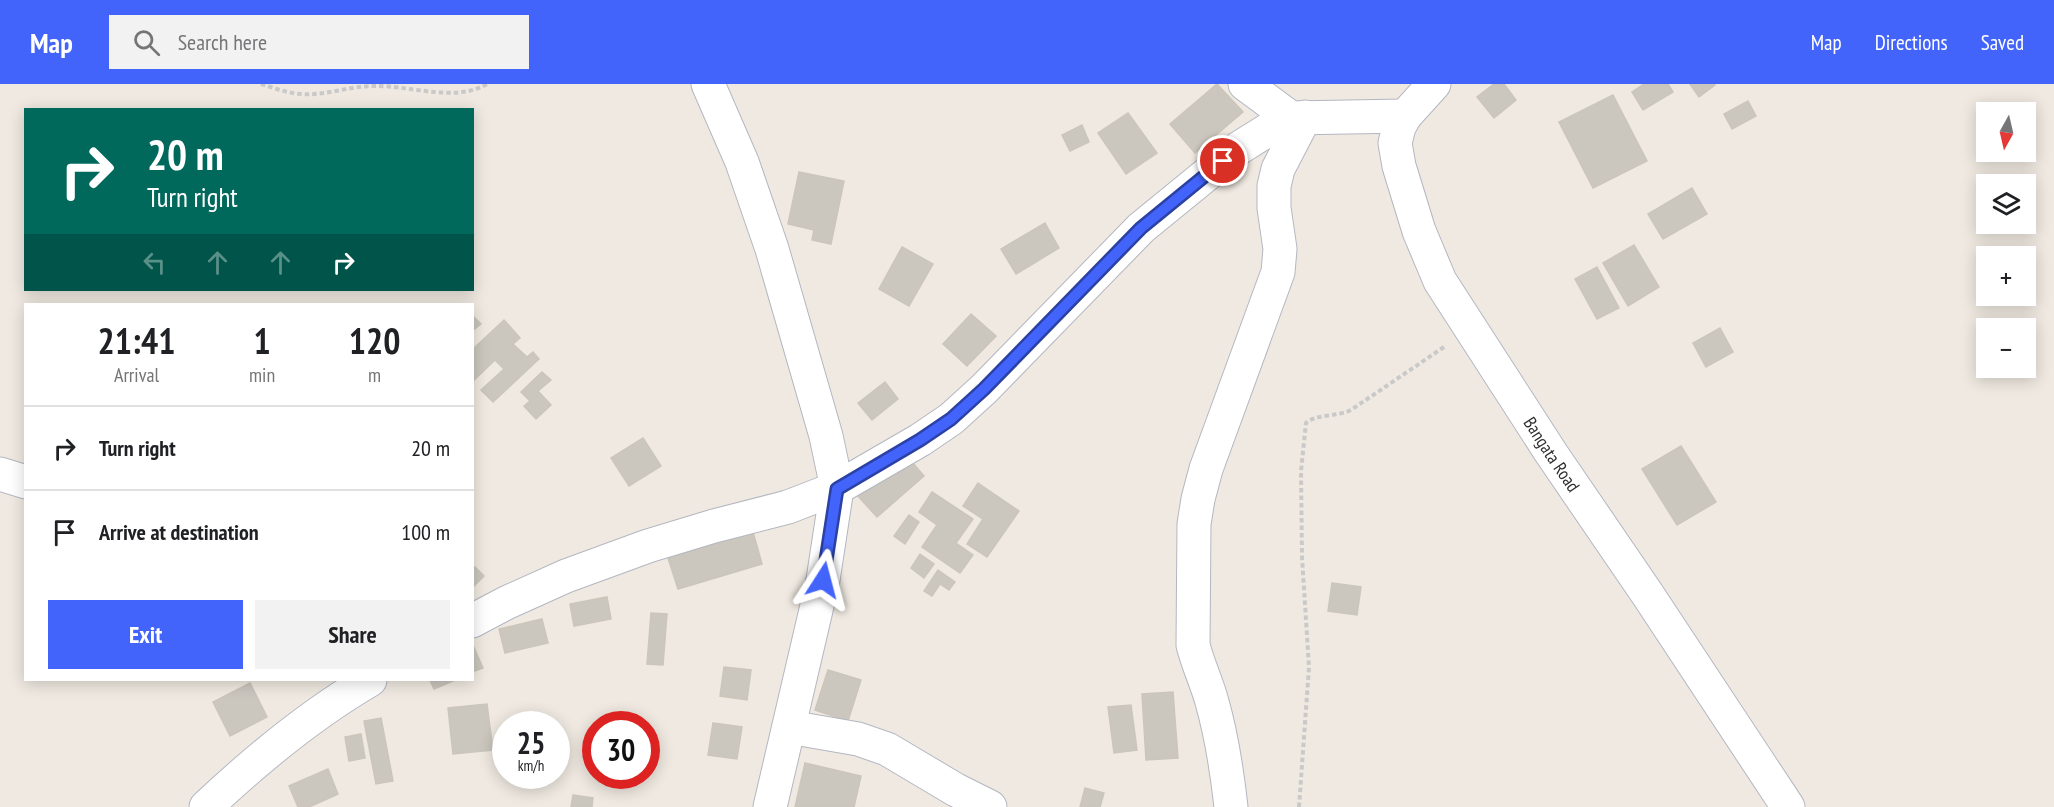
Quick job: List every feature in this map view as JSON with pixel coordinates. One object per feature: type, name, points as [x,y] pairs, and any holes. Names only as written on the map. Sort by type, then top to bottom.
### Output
[{"type":"street","points":[[708,84],[742,162],[772,249],[825,436],[837,489],[823,580],[770,807]]},
{"type":"street","points":[[1245,84],[1298,117]]},
{"type":"street","name":"Bangata Road","points":[[1434,84],[1405,116],[1398,127],[1395,143],[1399,166],[1419,231],[1440,280],[1551,453],[1788,807]]},
{"type":"street","points":[[474,620],[576,572],[648,546],[788,507],[837,489],[951,419],[984,389],[1141,228],[1239,148],[1279,123],[1298,117],[1405,116]]},
{"type":"street","points":[[1231,807],[1221,737],[1212,699],[1193,645],[1194,524],[1206,469],[1278,272],[1280,249],[1274,208],[1274,186],[1278,168],[1298,117]]},
{"type":"street","points":[[0,474],[24,481]]},
{"type":"street","points":[[206,807],[281,740],[369,681]]},
{"type":"street","points":[[789,727],[858,739],[887,749],[956,790],[990,807]]},
{"type":"path","points":[[261,84],[284,92],[303,94],[321,94],[353,87],[374,86],[468,93],[487,84]]},
{"type":"path","points":[[1299,807],[1309,667],[1302,557],[1301,471],[1306,423],[1312,418],[1334,416],[1350,411],[1472,328]]},
{"type":"building","points":[[1217,84],[1243,112],[1195,153],[1170,124]]},
{"type":"building","points":[[1494,84],[1504,84],[1516,100],[1494,118],[1477,97]]},
{"type":"building","points":[[1644,84],[1668,84],[1673,92],[1643,110],[1632,92]]},
{"type":"building","points":[[1690,84],[1714,84],[1715,85],[1699,97]]},
{"type":"building","points":[[1613,95],[1647,161],[1593,188],[1559,122]]},
{"type":"building","points":[[1748,101],[1756,116],[1732,129],[1724,114]]},
{"type":"building","points":[[1128,113],[1157,153],[1126,174],[1098,133]]},
{"type":"building","points":[[1082,125],[1089,142],[1070,151],[1062,135]]},
{"type":"building","points":[[799,172],[844,181],[831,244],[812,240],[814,230],[788,224]]},
{"type":"building","points":[[1692,188],[1707,214],[1663,239],[1648,214]]},
{"type":"building","points":[[1045,223],[1059,248],[1016,274],[1001,249]]},
{"type":"building","points":[[1634,245],[1659,287],[1628,306],[1603,263]]},
{"type":"building","points":[[902,247],[933,264],[909,306],[879,289]]},
{"type":"building","points":[[1597,267],[1619,308],[1597,319],[1575,279]]},
{"type":"building","points":[[971,314],[996,336],[967,366],[943,344]]},
{"type":"building","points":[[474,317],[481,324],[474,329]]},
{"type":"building","points":[[504,320],[520,338],[513,344],[527,357],[533,352],[539,359],[493,402],[481,390],[504,369],[495,360],[474,380],[474,348]]},
{"type":"building","points":[[1720,328],[1733,352],[1706,367],[1693,343]]},
{"type":"building","points":[[542,372],[551,380],[538,391],[551,405],[536,419],[524,406],[530,401],[521,392]]},
{"type":"building","points":[[885,382],[898,399],[872,420],[858,403]]},
{"type":"building","points":[[643,438],[661,466],[629,486],[611,458]]},
{"type":"building","points":[[1681,446],[1716,502],[1677,525],[1642,469]]},
{"type":"building","points":[[905,454],[924,476],[877,517],[857,495]]},
{"type":"building","points":[[978,483],[1019,511],[987,557],[967,544],[983,519],[963,506]]},
{"type":"building","points":[[932,492],[973,519],[956,543],[973,555],[960,573],[922,547],[937,525],[919,512]]},
{"type":"building","points":[[909,515],[919,522],[905,544],[894,536]]},
{"type":"building","points":[[753,532],[762,564],[678,589],[668,558]]},
{"type":"building","points":[[920,554],[934,564],[924,578],[911,568]]},
{"type":"building","points":[[474,568],[484,576],[474,586]]},
{"type":"building","points":[[938,570],[955,582],[949,590],[940,584],[932,596],[924,591]]},
{"type":"building","points":[[1332,583],[1361,587],[1357,615],[1328,611]]},
{"type":"building","points":[[607,597],[611,619],[574,626],[570,604]]},
{"type":"building","points":[[651,613],[667,614],[663,665],[647,664]]},
{"type":"building","points":[[542,619],[548,643],[505,653],[499,629]]},
{"type":"building","points":[[474,648],[483,668],[474,671]]},
{"type":"building","points":[[724,667],[751,670],[747,700],[720,696]]},
{"type":"building","points":[[828,670],[861,680],[848,721],[815,710]]},
{"type":"building","points":[[430,681],[453,681],[434,689]]},
{"type":"building","points":[[250,683],[267,717],[230,736],[213,702]]},
{"type":"building","points":[[1173,692],[1178,758],[1146,760],[1142,694]]},
{"type":"building","points":[[487,704],[492,750],[453,754],[448,708]]},
{"type":"building","points":[[1131,705],[1137,750],[1114,753],[1108,707]]},
{"type":"building","points":[[381,718],[393,781],[376,784],[364,721]]},
{"type":"building","points":[[713,723],[742,727],[737,759],[708,755]]},
{"type":"building","points":[[361,734],[365,758],[349,761],[345,737]]},
{"type":"building","points":[[805,763],[861,776],[854,807],[795,807]]},
{"type":"building","points":[[328,769],[338,794],[309,807],[298,807],[289,786]]},
{"type":"building","points":[[1085,788],[1104,793],[1100,807],[1080,807]]},
{"type":"building","points":[[573,795],[593,798],[592,807],[571,807]]},
{"type":"route","points":[[823,580],[837,489],[951,419],[984,389],[1141,228],[1223,161]]}]
